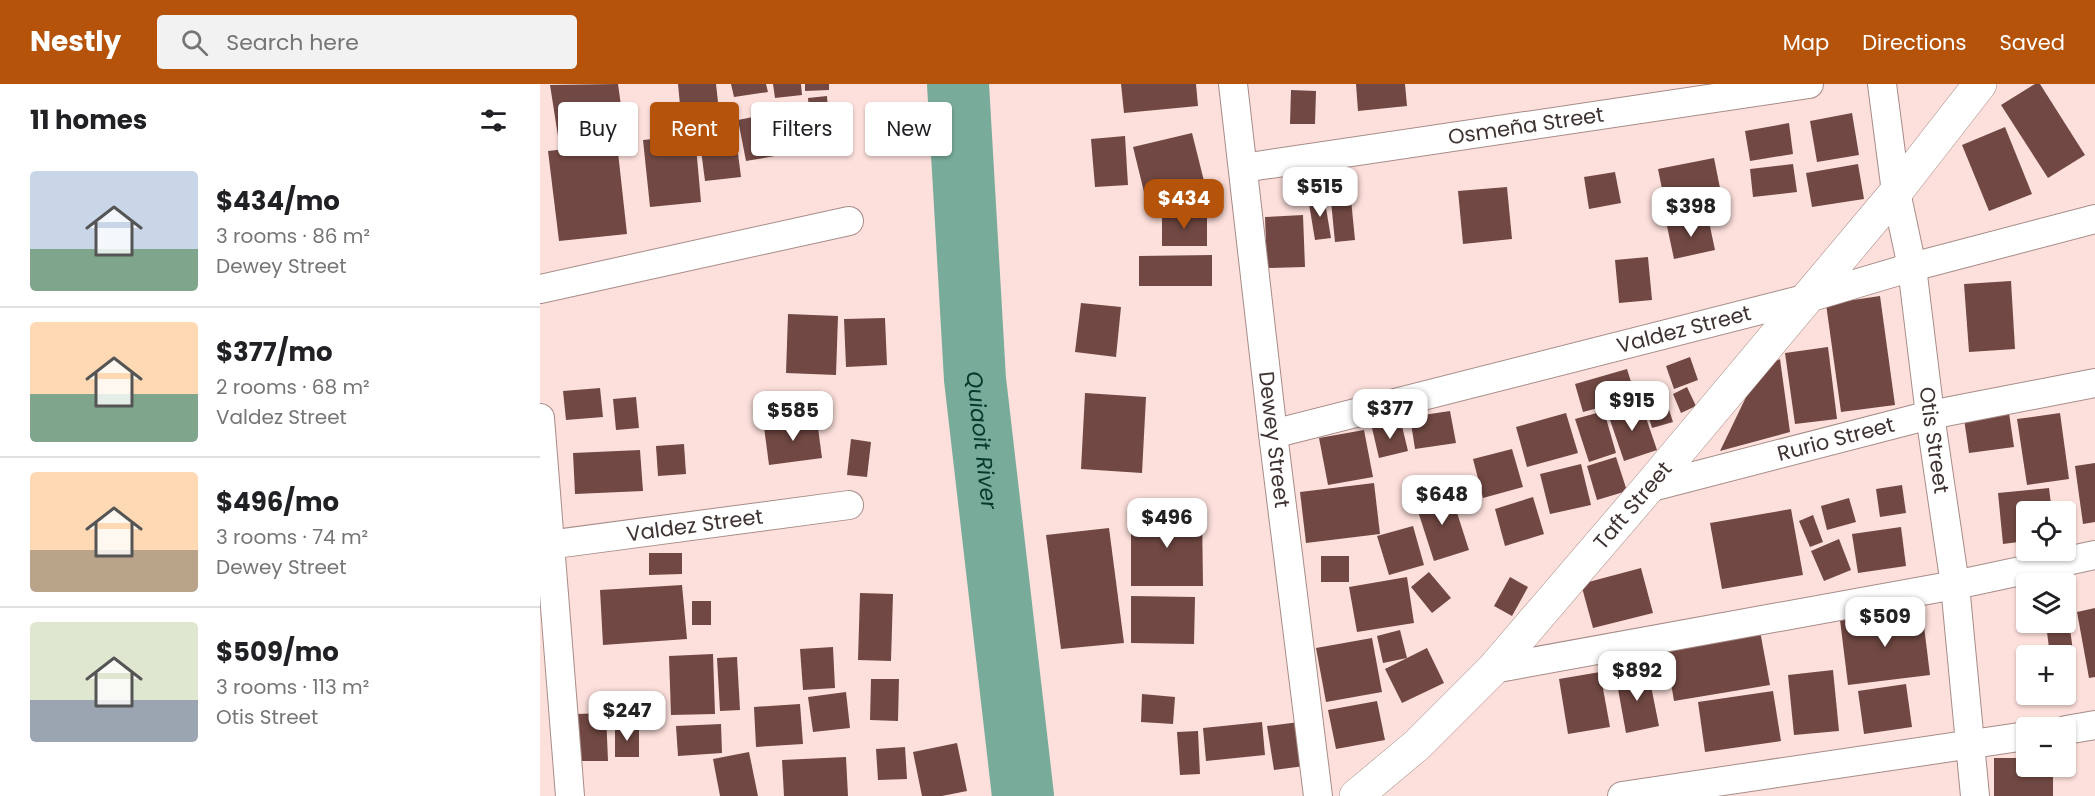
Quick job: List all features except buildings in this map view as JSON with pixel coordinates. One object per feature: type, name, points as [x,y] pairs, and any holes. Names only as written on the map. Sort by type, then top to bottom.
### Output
[{"type":"street","name":"Dewey Street","points":[[1233,84],[1318,796]]},
{"type":"street","name":"Osmeña Street","points":[[1243,168],[1809,84]]},
{"type":"street","name":"Otis Street","points":[[1882,84],[1896,192],[1912,267],[1930,415],[1955,585],[1975,796]]},
{"type":"street","name":"Taft Street","points":[[1357,796],[1417,745],[1493,669],[1808,298],[1896,192],[1980,84]]},
{"type":"street","name":"Valdez Street","points":[[1273,434],[1808,298],[1912,267],[2095,219]]},
{"type":"street","points":[[540,289],[849,220]]},
{"type":"street","name":"Rurio Street","points":[[1648,488],[1930,415],[2095,383]]},
{"type":"street","points":[[540,418],[545,545],[570,796]]},
{"type":"street","name":"Valdez Street","points":[[545,545],[849,505]]},
{"type":"street","points":[[1493,669],[1955,585],[2095,555]]},
{"type":"street","points":[[2076,728],[2095,725]]},
{"type":"street","points":[[1622,796],[2016,738]]},
{"type":"waterway","name":"Quiaoit River","points":[[958,84],[975,379],[1023,796]]}]
